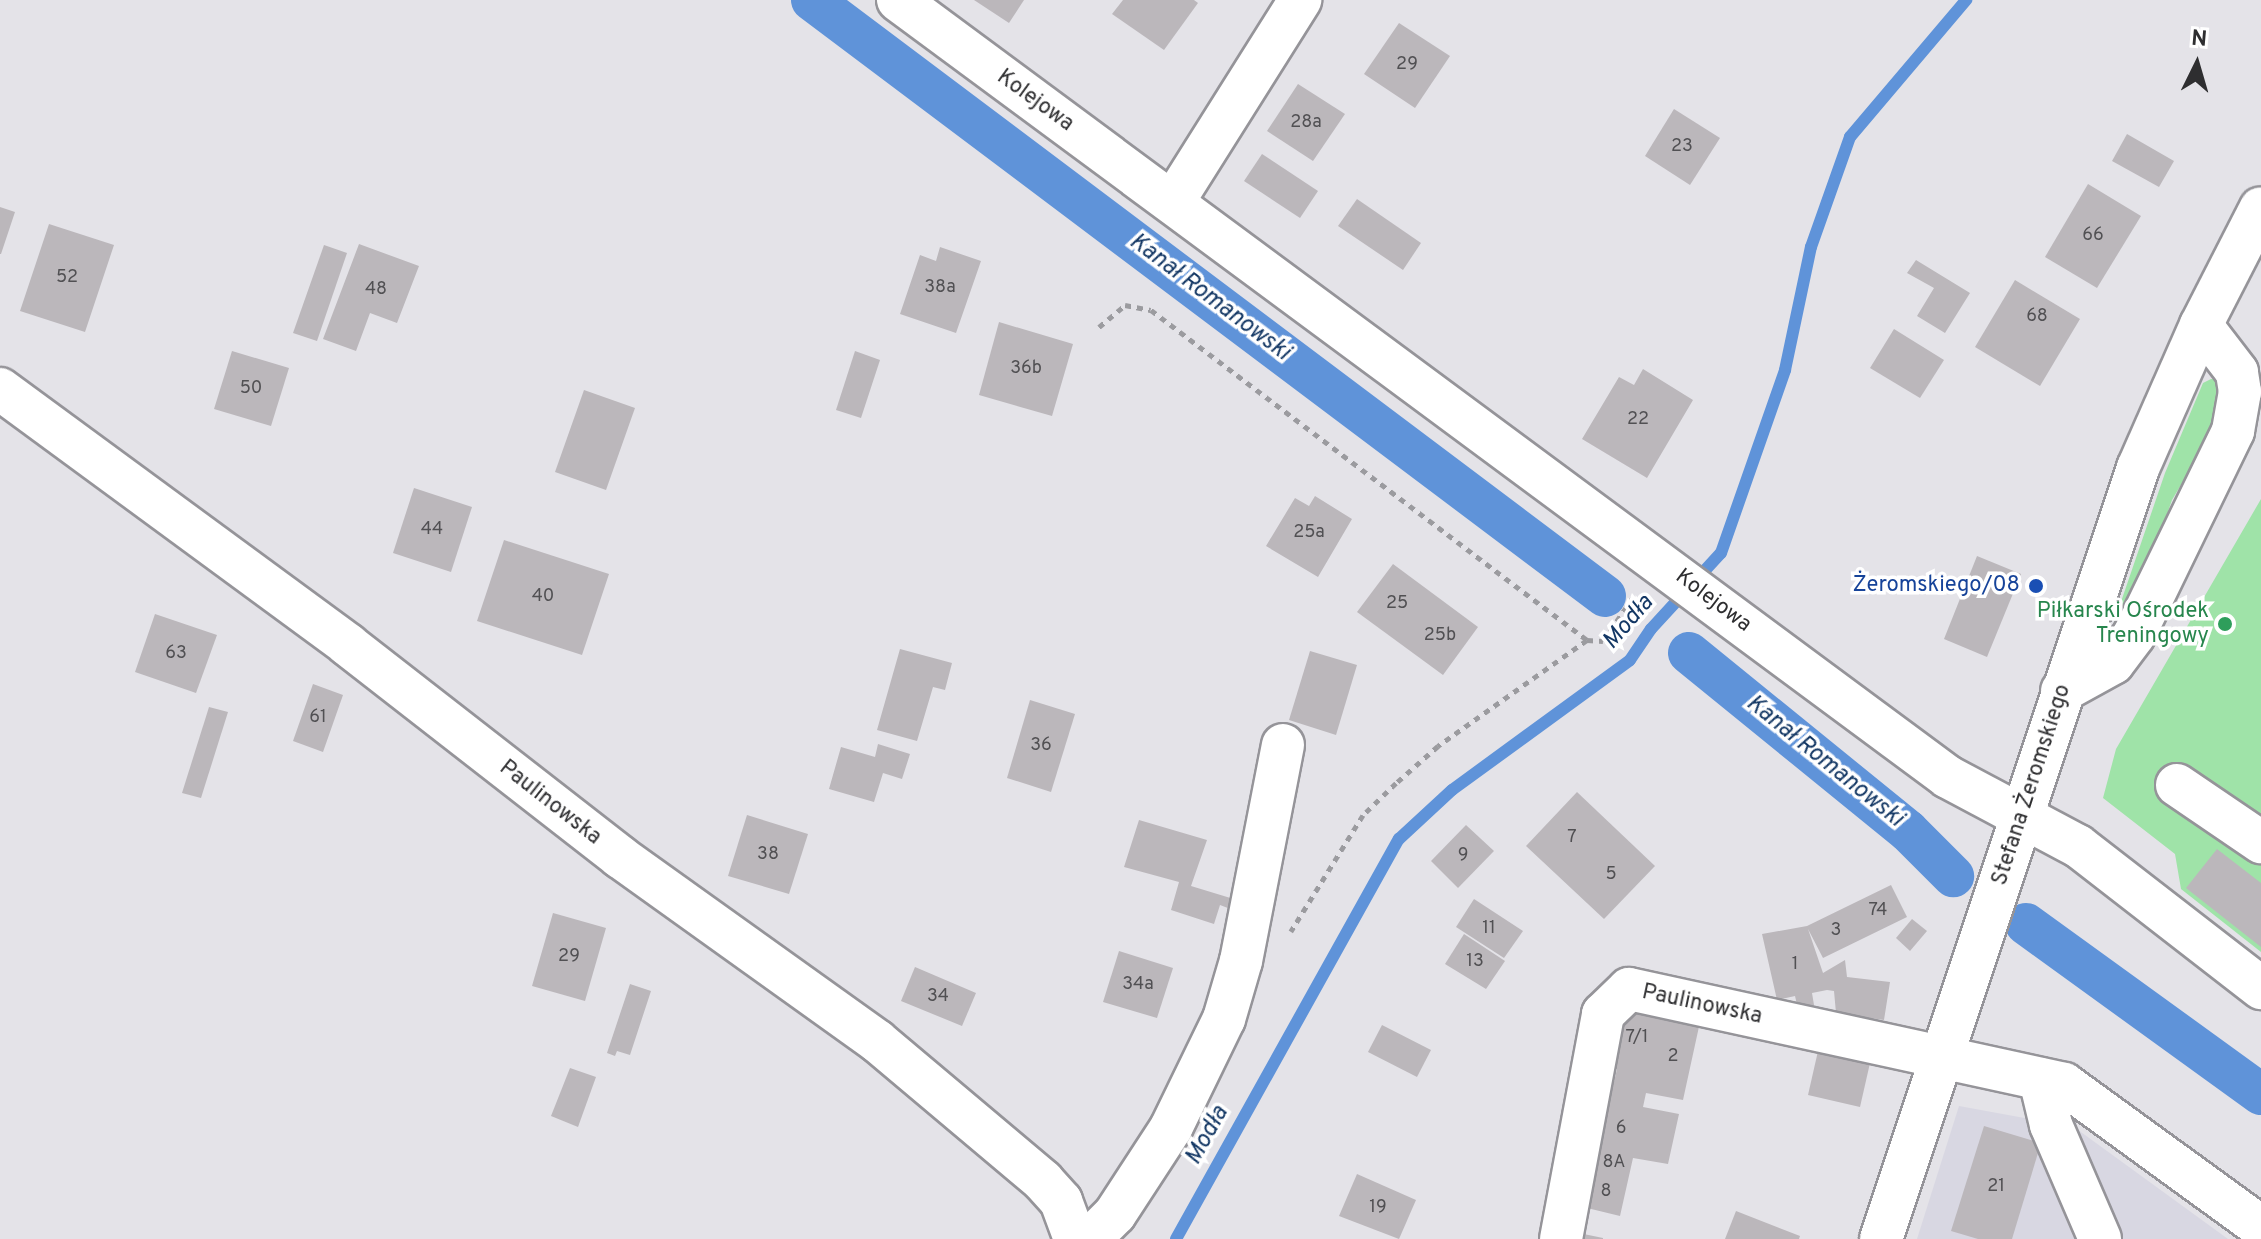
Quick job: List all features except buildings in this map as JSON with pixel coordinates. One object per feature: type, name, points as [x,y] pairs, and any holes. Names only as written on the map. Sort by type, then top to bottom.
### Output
[{"type":"street","name":"Kolejowa","points":[[898,0],[1173,202],[1650,569],[1722,608],[1948,777],[2078,846],[2261,988]]},
{"type":"street","points":[[1173,202],[1300,0]]},
{"type":"street","name":"Stefana Żeromskiego","points":[[1881,1239],[2138,468],[2201,325],[2261,208]]},
{"type":"street","points":[[2062,691],[2113,663],[2134,635],[2233,431],[2240,392],[2237,372],[2201,325]]},
{"type":"street","name":"Paulinowska","points":[[0,389],[348,645],[620,857],[877,1041],[1043,1181],[1061,1201],[1075,1239]]},
{"type":"street","points":[[1090,1239],[1115,1214],[1171,1128],[1224,1019],[1241,961],[1283,745]]},
{"type":"street","points":[[2177,785],[2261,842]]},
{"type":"street","name":"Paulinowska","points":[[1561,1239],[1603,1014],[1629,989],[1941,1057]]},
{"type":"street","points":[[1941,1057],[2064,1084],[2261,1227]]},
{"type":"street","points":[[2040,1079],[2051,1125],[2100,1239]]},
{"type":"path","points":[[1099,327],[1125,305],[1151,310],[1587,640],[1603,641],[1650,569]]},
{"type":"path","points":[[1289,934],[1363,815],[1438,746],[1587,640]]},
{"type":"shaded area","points":[[1959,1106],[2074,1127],[2228,1239],[1917,1239]]},
{"type":"green space","points":[[2219,379],[2224,412],[2172,500],[2136,604],[2110,634],[2165,473],[2203,383]]},
{"type":"green space","name":"Piłkarski Ośrodek Treningowy","points":[[2261,499],[2261,952],[2181,889],[2175,854],[2103,798],[2116,749]]},
{"type":"waterway","name":"Kanał Romanowski","points":[[812,0],[1605,596]]},
{"type":"waterway","name":"Modła","points":[[1176,1239],[1399,839],[1452,790],[1630,660],[1651,629],[1721,553],[1785,370],[1811,247],[1850,137],[1966,0]]},
{"type":"waterway","name":"Kanał Romanowski","points":[[1689,653],[1908,831],[1953,876]]},
{"type":"waterway","name":"Kanał Romanowski","points":[[2026,924],[2261,1094]]},
{"type":"place","name":"Żeromskiego/08","points":[[2036,586]]},
{"type":"place","name":"Piłkarski Ośrodek Treningowy","points":[[2225,624]]}]
